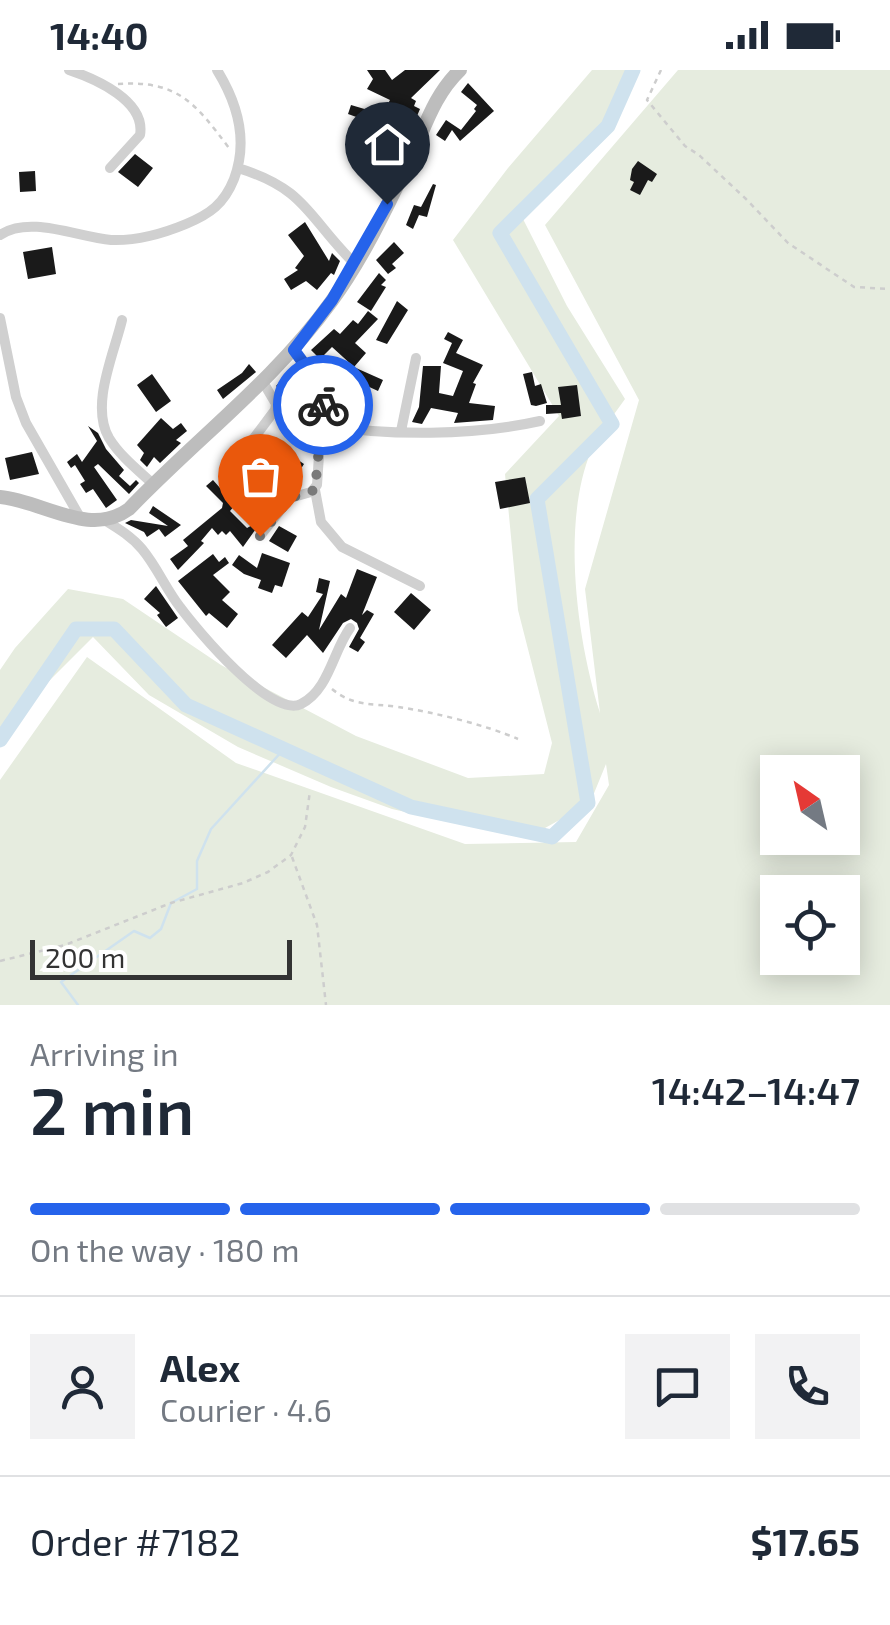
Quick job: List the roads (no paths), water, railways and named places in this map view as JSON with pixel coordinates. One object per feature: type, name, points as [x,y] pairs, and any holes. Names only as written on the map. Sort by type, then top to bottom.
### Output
[{"type":"street","points":[[68,70],[102,85],[130,105],[140,119],[140,135],[110,168]]},
{"type":"street","points":[[0,235],[21,225],[110,240],[152,236],[201,218],[220,205],[239,165],[241,137],[235,106],[217,70]]},
{"type":"street","points":[[0,497],[16,498],[82,520],[106,521],[129,509],[263,382],[294,350],[332,300],[413,152],[430,109],[446,83],[460,70]]},
{"type":"street","points":[[239,165],[290,191],[355,264]]},
{"type":"street","points":[[0,318],[16,397],[26,423],[82,520]]},
{"type":"street","points":[[122,320],[106,381],[103,424],[116,448],[153,484]]},
{"type":"street","points":[[294,350],[323,396],[315,490],[321,522],[342,547],[420,586]]},
{"type":"street","points":[[402,431],[416,358]]},
{"type":"street","points":[[230,480],[247,444],[276,410],[263,382]]},
{"type":"street","points":[[321,425],[474,432],[540,421]]},
{"type":"street","points":[[260,536],[290,498],[315,490]]},
{"type":"street","points":[[106,521],[135,541],[180,608],[237,670],[286,706],[300,705],[324,681],[338,645],[350,628]]},
{"type":"waterway","points":[[0,740],[76,629],[114,629],[186,705],[411,807],[552,837],[588,803],[537,499],[612,424],[500,233],[608,126],[633,70]]},
{"type":"waterway","points":[[78,1005],[61,982],[134,931],[150,938],[161,929],[171,903],[197,889],[197,861],[211,829],[284,749]]}]
